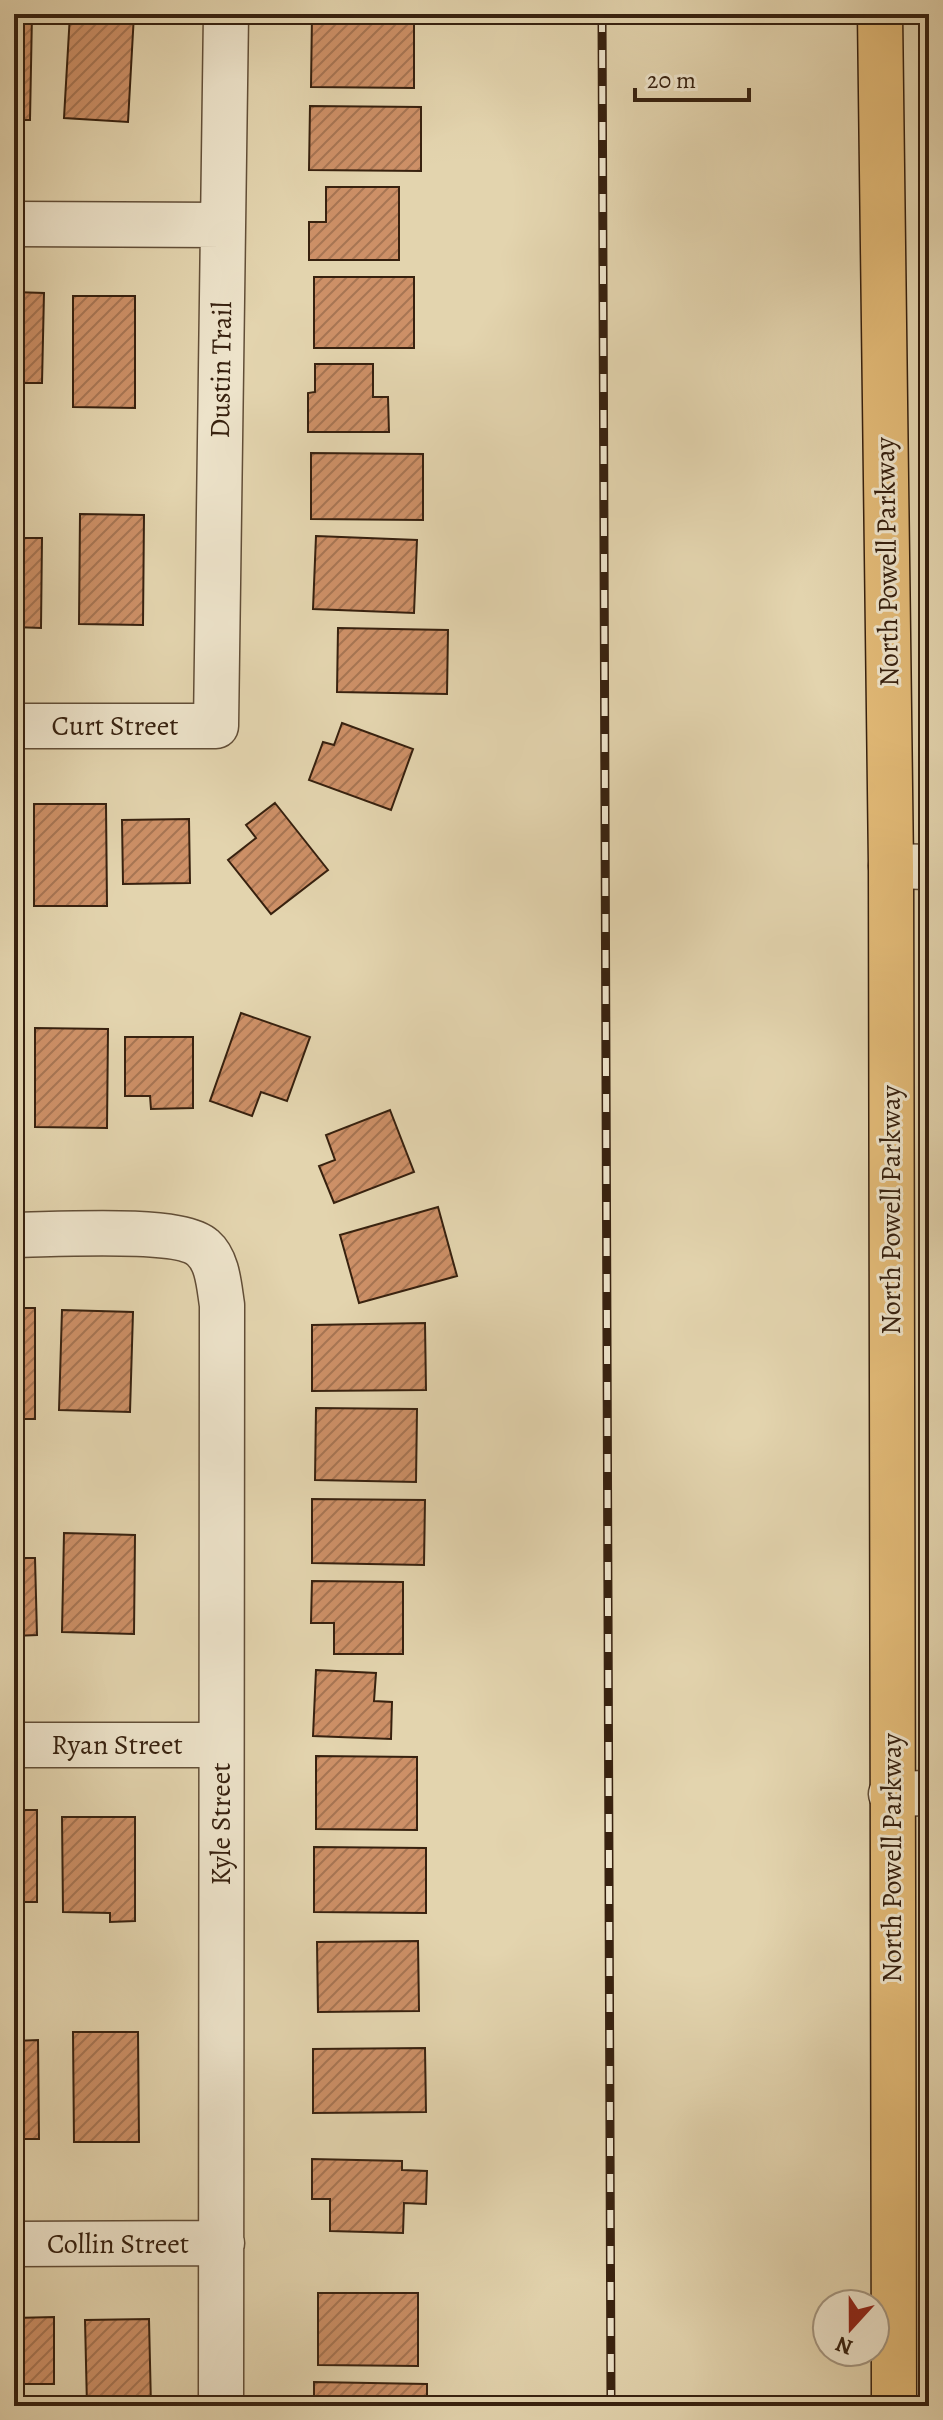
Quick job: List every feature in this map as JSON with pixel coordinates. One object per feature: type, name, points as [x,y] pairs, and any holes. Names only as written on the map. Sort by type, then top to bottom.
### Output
[{"type":"main road","name":"North Powell Parkway","points":[[880,14],[910,867],[910,1794],[894,2406]]},
{"type":"street","name":"Dustin Trail","points":[[216,726],[226,14]]},
{"type":"street","points":[[14,224],[223,225]]},
{"type":"street","name":"Curt Street","points":[[14,726],[216,726]]},
{"type":"street","name":"Kyle Street","points":[[14,1235],[144,1234],[174,1237],[202,1247],[216,1268],[222,1305],[221,2406]]},
{"type":"street","name":"Ryan Street","points":[[14,1745],[220,1745]]},
{"type":"street","name":"Collin Street","points":[[14,2244],[222,2243]]},
{"type":"building","points":[[14,14],[32,14],[30,120],[14,120]]},
{"type":"building","points":[[70,14],[134,14],[128,122],[64,118]]},
{"type":"building","points":[[312,15],[414,15],[414,88],[311,87]]},
{"type":"building","points":[[310,106],[421,107],[421,171],[309,170]]},
{"type":"building","points":[[326,187],[399,187],[399,260],[309,260],[309,222],[326,222]]},
{"type":"building","points":[[314,277],[414,277],[414,348],[314,348]]},
{"type":"building","points":[[14,292],[44,293],[42,383],[14,383]]},
{"type":"building","points":[[73,296],[135,296],[135,408],[73,407]]},
{"type":"building","points":[[315,364],[373,364],[373,397],[388,397],[389,432],[308,432],[308,393],[315,392]]},
{"type":"building","points":[[311,453],[423,454],[423,520],[311,519]]},
{"type":"building","points":[[80,514],[144,515],[143,625],[79,624]]},
{"type":"building","points":[[316,536],[417,540],[414,613],[313,609]]},
{"type":"building","points":[[14,538],[42,538],[41,628],[14,627]]},
{"type":"building","points":[[338,628],[448,630],[447,694],[337,692]]},
{"type":"building","points":[[342,723],[413,749],[391,810],[309,780],[323,742],[334,745]]},
{"type":"building","points":[[14,803],[15,803],[14,914]]},
{"type":"building","points":[[275,803],[328,870],[271,914],[228,860],[256,838],[246,825]]},
{"type":"building","points":[[34,804],[106,804],[107,906],[34,906]]},
{"type":"building","points":[[189,819],[190,883],[123,884],[122,820]]},
{"type":"building","points":[[241,1013],[310,1037],[287,1101],[261,1092],[252,1116],[210,1101]]},
{"type":"building","points":[[14,1021],[18,1130],[14,1130]]},
{"type":"building","points":[[35,1028],[108,1029],[107,1128],[35,1127]]},
{"type":"building","points":[[125,1037],[193,1037],[193,1108],[151,1109],[150,1096],[125,1096]]},
{"type":"building","points":[[390,1110],[414,1172],[334,1203],[319,1166],[335,1160],[326,1135]]},
{"type":"building","points":[[438,1207],[457,1276],[359,1303],[340,1235]]},
{"type":"building","points":[[14,1308],[35,1308],[35,1419],[14,1419]]},
{"type":"building","points":[[62,1310],[133,1312],[130,1412],[59,1410]]},
{"type":"building","points":[[425,1323],[426,1390],[312,1391],[312,1325]]},
{"type":"building","points":[[316,1408],[417,1409],[416,1482],[315,1480]]},
{"type":"building","points":[[312,1499],[425,1500],[424,1565],[312,1563]]},
{"type":"building","points":[[64,1533],[135,1535],[134,1634],[62,1632]]},
{"type":"building","points":[[14,1558],[35,1558],[37,1635],[14,1636]]},
{"type":"building","points":[[312,1581],[403,1582],[403,1654],[334,1654],[334,1623],[311,1623]]},
{"type":"building","points":[[316,1670],[376,1673],[374,1701],[392,1702],[391,1739],[313,1736]]},
{"type":"building","points":[[316,1756],[417,1757],[417,1830],[316,1829]]},
{"type":"building","points":[[14,1810],[37,1810],[37,1902],[14,1902]]},
{"type":"building","points":[[62,1817],[135,1817],[135,1921],[110,1922],[110,1913],[63,1912]]},
{"type":"building","points":[[314,1847],[426,1848],[426,1913],[314,1912]]},
{"type":"building","points":[[418,1941],[419,2011],[318,2012],[317,1942]]},
{"type":"building","points":[[73,2032],[138,2032],[139,2142],[74,2142]]},
{"type":"building","points":[[38,2040],[39,2139],[14,2139],[14,2041]]},
{"type":"building","points":[[425,2048],[426,2112],[313,2113],[313,2049]]},
{"type":"building","points":[[312,2159],[402,2161],[402,2170],[427,2171],[426,2204],[404,2203],[403,2233],[330,2231],[330,2199],[312,2199]]},
{"type":"building","points":[[318,2293],[418,2293],[418,2366],[318,2365]]},
{"type":"building","points":[[54,2317],[54,2384],[14,2384],[14,2318]]},
{"type":"building","points":[[149,2319],[151,2406],[87,2406],[85,2320]]},
{"type":"building","points":[[314,2382],[427,2384],[427,2406],[314,2406]]},
{"type":"railway","points":[[602,14],[611,2406]]}]
